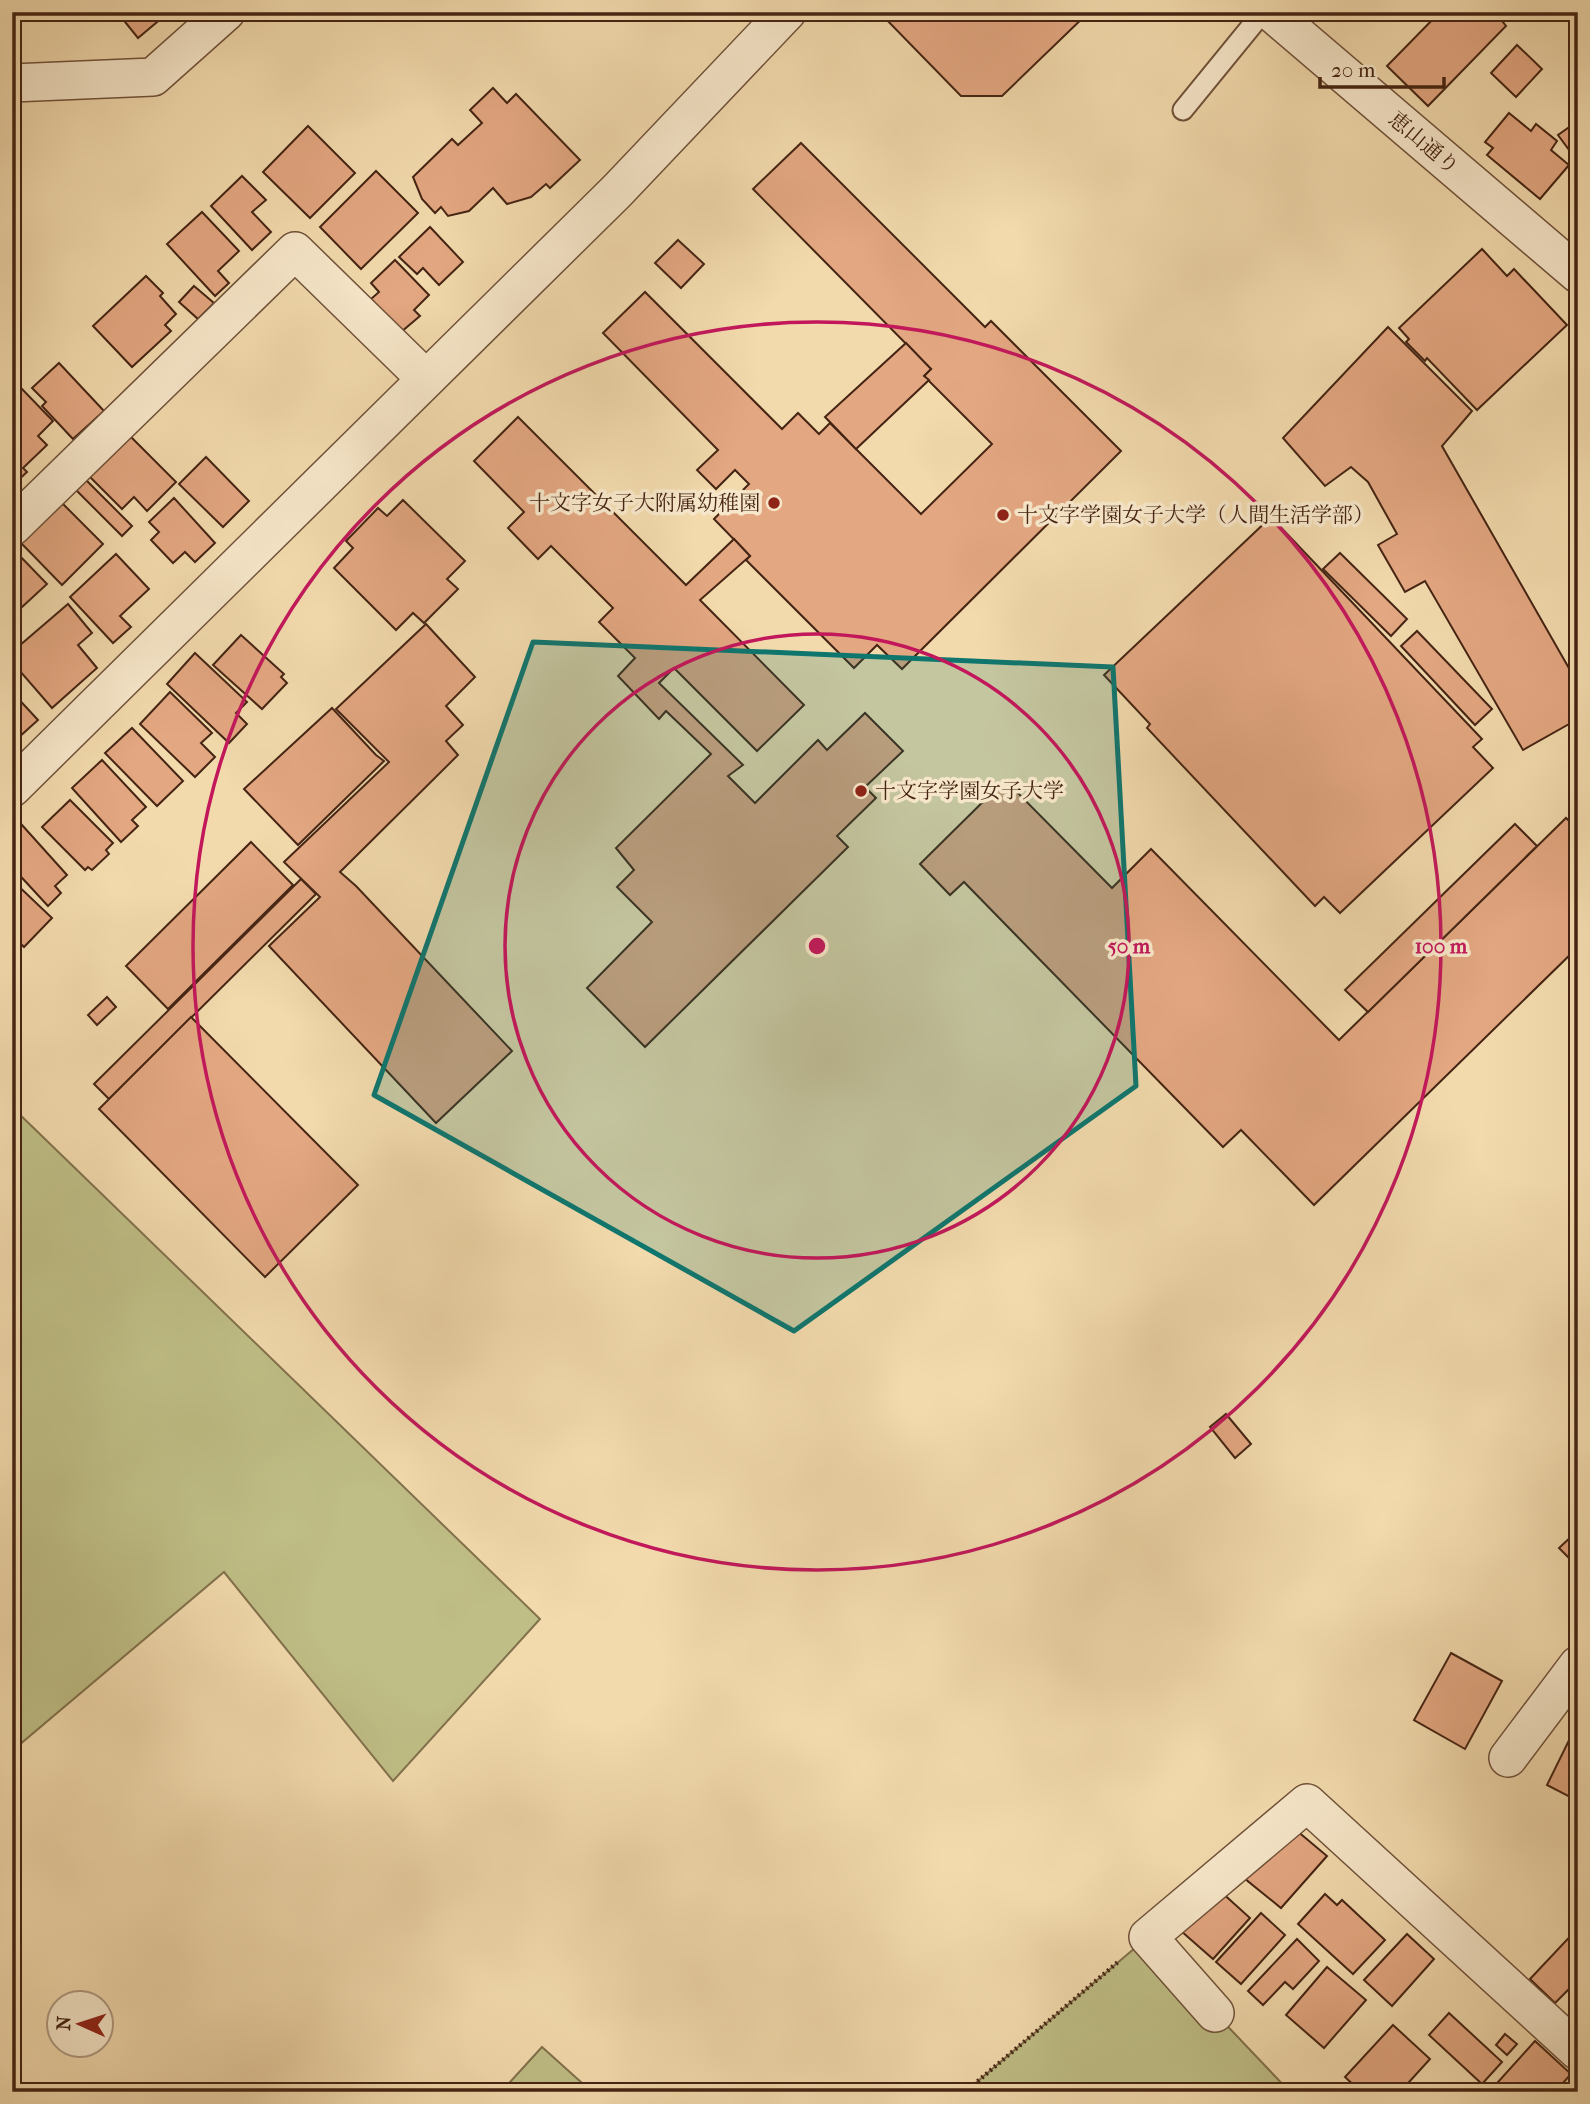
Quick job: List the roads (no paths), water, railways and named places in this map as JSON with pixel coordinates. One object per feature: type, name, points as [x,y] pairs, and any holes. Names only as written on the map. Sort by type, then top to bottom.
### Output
[{"type":"street","points":[[12,83],[153,76],[226,12]]},
{"type":"street","points":[[12,788],[617,191],[787,12]]},
{"type":"street","name":"恵山通り","points":[[1271,12],[1578,274]]},
{"type":"street","points":[[12,527],[295,251],[426,379]]},
{"type":"street","points":[[1508,1758],[1578,1665]]},
{"type":"street","points":[[1215,2013],[1149,1937],[1307,1803],[1578,2051]]},
{"type":"lane","points":[[1183,110],[1263,12]]},
{"type":"place","name":"十文字女子大附属幼稚園","points":[[774,503]]},
{"type":"place","name":"十文字学園女子大学（人間生活学部）","points":[[1003,515]]},
{"type":"place","name":"十文字学園女子大学","points":[[861,791]]}]
